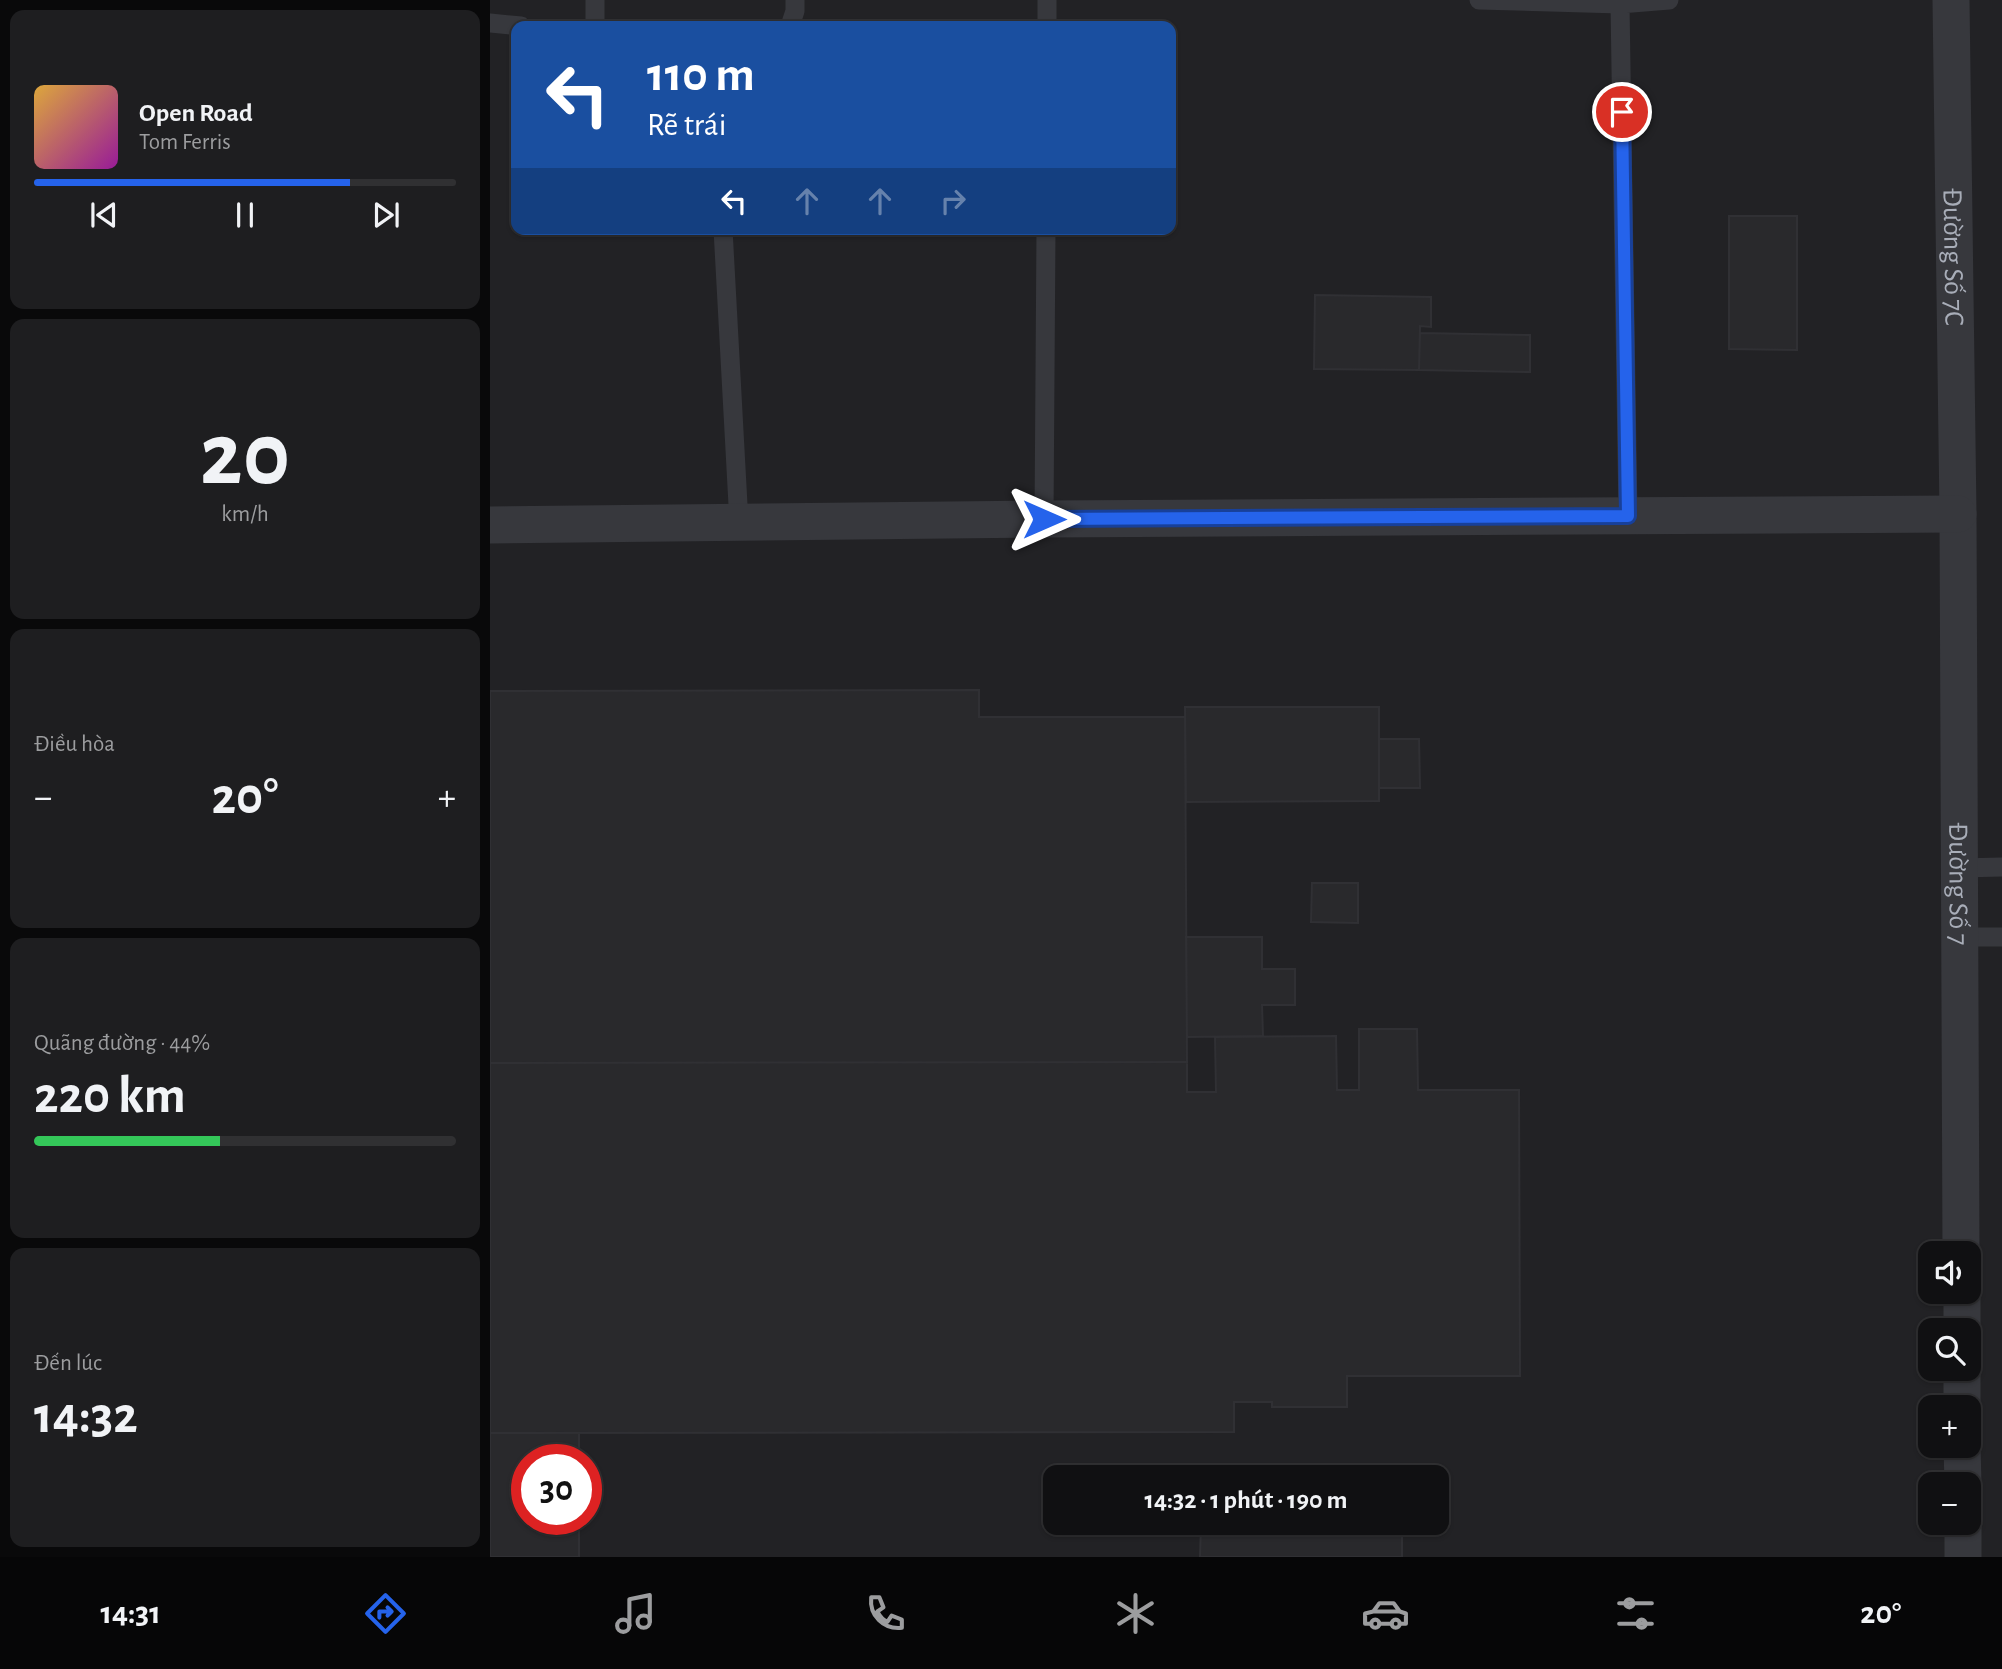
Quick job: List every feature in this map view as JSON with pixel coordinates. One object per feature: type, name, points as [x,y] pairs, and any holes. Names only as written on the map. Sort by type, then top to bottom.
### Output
[{"type":"street","name":"Đường Số 7C","points":[[1951,0],[1958,514]]},
{"type":"street","points":[[490,525],[1958,514]]},
{"type":"street","name":"Đường Số 7","points":[[1958,514],[1961,1241]]},
{"type":"street","points":[[1963,1535],[1963,1557]]},
{"type":"lane","points":[[595,0],[595,21]]},
{"type":"lane","points":[[792,21],[795,0]]},
{"type":"lane","points":[[1047,0],[1047,21]]},
{"type":"lane","points":[[1479,0],[1620,4],[1669,0]]},
{"type":"lane","points":[[1620,4],[1628,516]]},
{"type":"lane","points":[[490,23],[511,25]]},
{"type":"lane","points":[[723,235],[739,523]]},
{"type":"lane","points":[[1044,519],[1046,235]]},
{"type":"lane","points":[[1960,867],[2002,867]]},
{"type":"lane","points":[[1960,937],[2002,937]]},
{"type":"shaded area","points":[[490,0],[2002,0],[2002,1557],[490,1557]]},
{"type":"building","points":[[1729,216],[1797,216],[1797,350],[1729,349]]},
{"type":"building","points":[[1315,295],[1431,297],[1431,327],[1420,326],[1419,370],[1314,369]]},
{"type":"building","points":[[1420,333],[1530,335],[1530,372],[1419,370]]},
{"type":"building","points":[[979,690],[979,717],[1185,717],[1187,1062],[490,1063],[490,691]]},
{"type":"building","points":[[1185,707],[1379,707],[1379,801],[1186,802]]},
{"type":"building","points":[[1379,739],[1419,739],[1420,788],[1379,788]]},
{"type":"building","points":[[1312,883],[1358,883],[1358,923],[1311,922]]},
{"type":"building","points":[[1186,937],[1262,937],[1262,969],[1295,969],[1295,1005],[1262,1005],[1263,1036],[1187,1037]]},
{"type":"building","points":[[1359,1029],[1417,1029],[1418,1090],[1519,1090],[1520,1376],[1347,1376],[1347,1407],[1272,1407],[1272,1402],[1234,1402],[1234,1432],[490,1433],[490,1063],[1187,1062],[1187,1092],[1216,1092],[1215,1037],[1336,1036],[1337,1090],[1359,1090]]},
{"type":"building","points":[[490,1433],[579,1433],[579,1444],[511,1444],[511,1535],[579,1535],[579,1557],[490,1557]]},
{"type":"building","points":[[1201,1535],[1402,1535],[1402,1557],[1200,1557]]},
{"type":"route","points":[[1044,519],[1628,516],[1622,112]]}]
